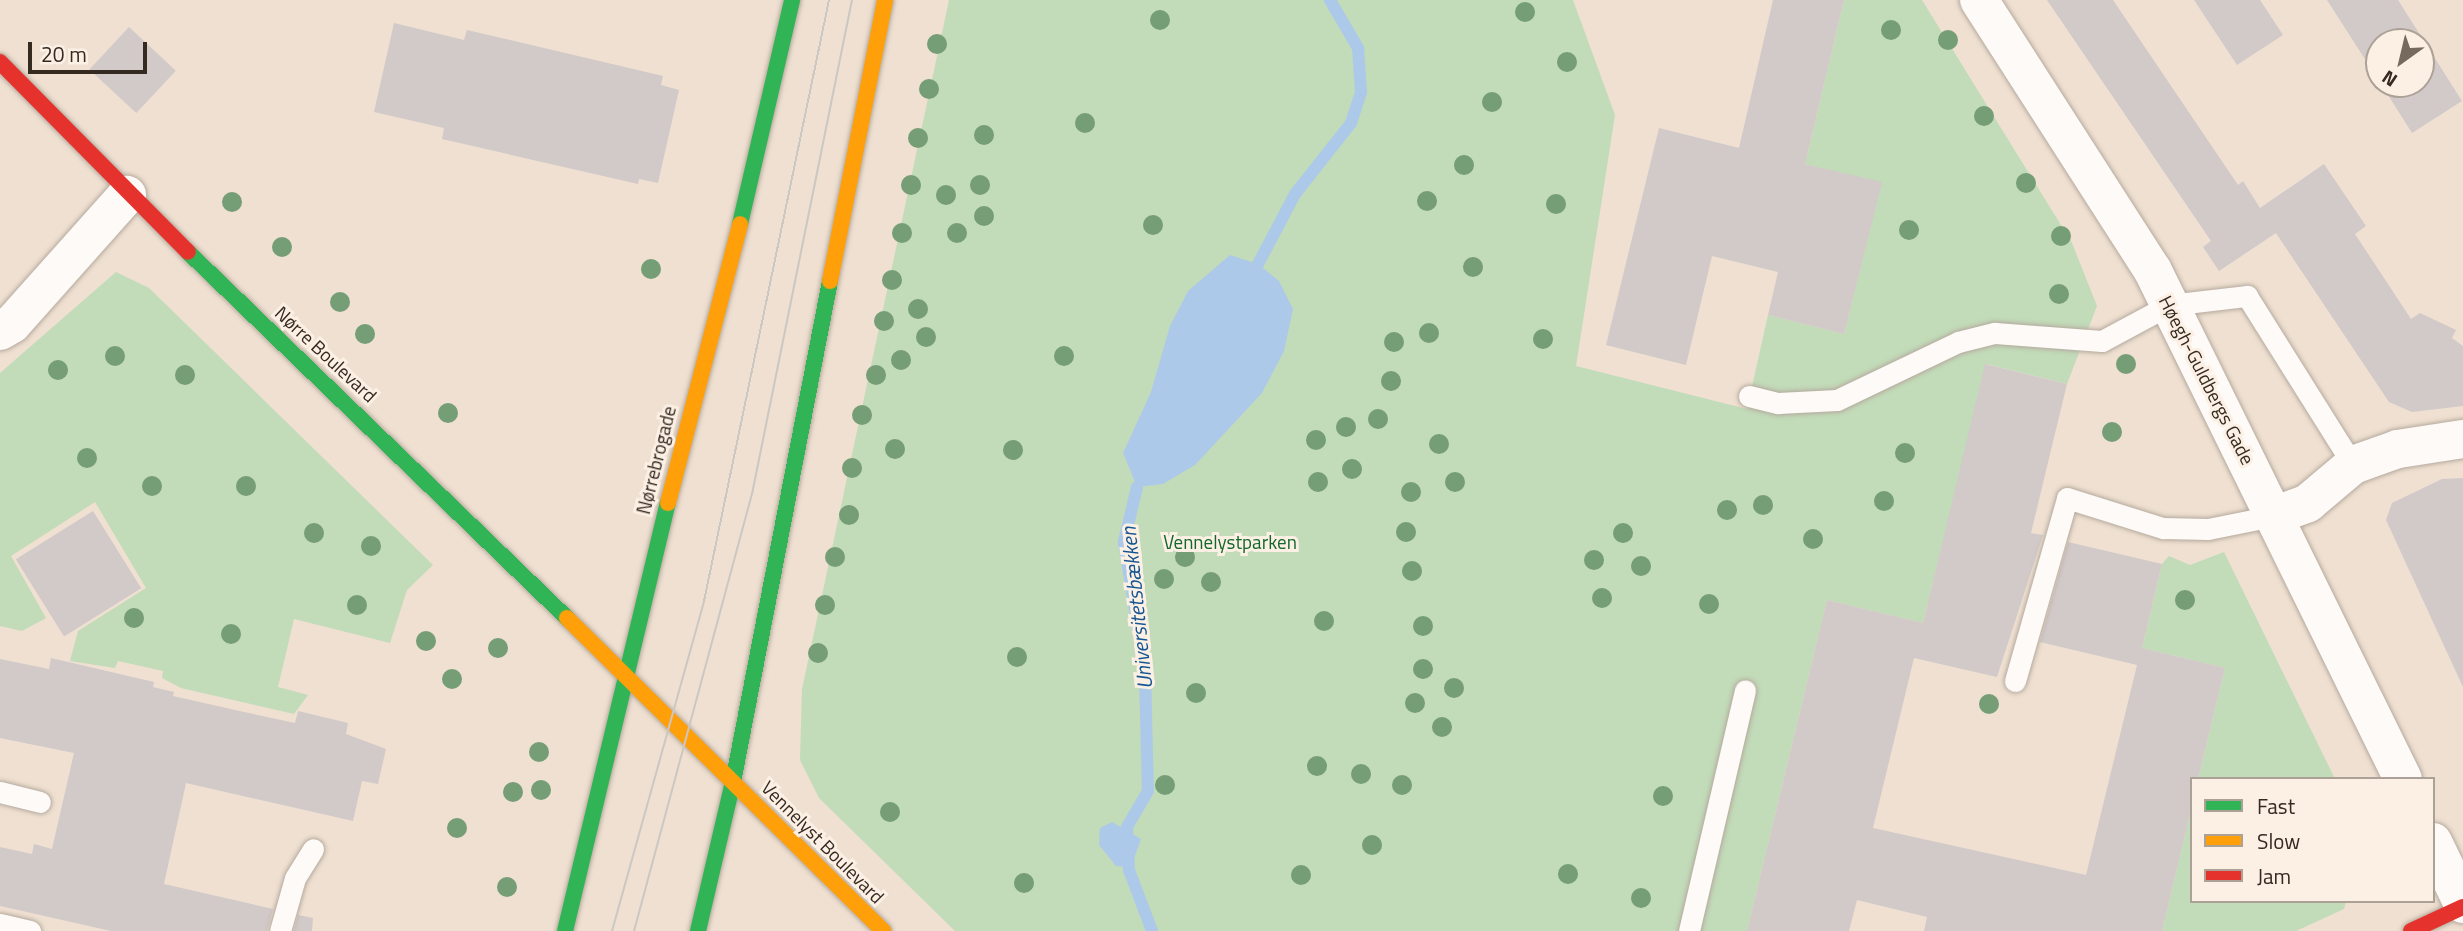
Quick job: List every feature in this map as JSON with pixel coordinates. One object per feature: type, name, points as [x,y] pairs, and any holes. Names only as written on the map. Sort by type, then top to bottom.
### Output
[{"type":"main road","name":"Nørrebrogade","points":[[565,931],[707,341],[761,151],[792,0]]},
{"type":"main road","points":[[698,931],[733,782],[885,0]]},
{"type":"main road","name":"Nørre Boulevard","points":[[0,62],[127,195],[406,459],[733,782]]},
{"type":"main road","name":"Vennelyst Boulevard","points":[[733,782],[883,931]]},
{"type":"main road","points":[[2411,931],[2463,905]]},
{"type":"street","name":"Høegh-Guldbergs Gade","points":[[1979,0],[2169,305],[2402,777]]},
{"type":"street","points":[[0,331],[127,195]]},
{"type":"street","points":[[2273,516],[2308,503],[2353,465],[2408,447],[2463,439]]},
{"type":"street","points":[[2435,846],[2463,905]]},
{"type":"lane","points":[[1749,396],[1778,402],[1837,400],[1958,342],[1995,333],[2102,341],[2169,305],[2247,296],[2353,465]]},
{"type":"lane","points":[[2015,681],[2067,498],[2164,528],[2208,529],[2273,516]]},
{"type":"lane","points":[[1689,931],[1745,690]]},
{"type":"lane","points":[[0,792],[40,802]]},
{"type":"lane","points":[[280,931],[295,878],[313,849]]},
{"type":"lane","points":[[0,924],[30,931]]},
{"type":"green space","name":"Vennelystparken","points":[[949,0],[1573,0],[1615,115],[1576,366],[1747,409],[1768,315],[1844,334],[1881,183],[1805,164],[1844,0],[1922,0],[2072,243],[2097,306],[2067,384],[1986,364],[1923,623],[1827,600],[1747,931],[955,931],[819,798],[800,760],[802,689]]},
{"type":"green space","points":[[116,272],[149,288],[433,565],[407,590],[390,643],[294,619],[278,687],[308,695],[294,714],[181,688],[162,678],[163,671],[118,661],[115,668],[70,661],[78,631],[146,588],[95,502],[11,556],[46,618],[22,631],[0,626],[0,373]]},
{"type":"green space","points":[[2224,552],[2334,777],[2198,777],[2225,668],[2142,648],[2162,564],[2169,556],[2190,565]]},
{"type":"green space","points":[[2190,814],[2190,903],[2346,903],[2344,909],[2296,931],[2162,931]]},
{"type":"water","points":[[1230,255],[1258,264],[1279,281],[1293,309],[1284,351],[1262,393],[1195,465],[1163,484],[1137,487],[1123,453],[1151,392],[1170,326],[1188,291]]},
{"type":"water","points":[[1112,822],[1141,839],[1131,867],[1116,866],[1099,845],[1100,828]]},
{"type":"building","points":[[1773,0],[1844,0],[1805,164],[1882,182],[1844,334],[1768,315],[1778,272],[1712,256],[1686,365],[1606,345],[1659,128],[1739,148]]},
{"type":"building","points":[[2047,0],[2113,0],[2238,185],[2243,181],[2260,208],[2324,164],[2366,226],[2355,234],[2411,319],[2420,313],[2456,330],[2452,338],[2463,346],[2463,406],[2412,412],[2389,402],[2276,233],[2219,271],[2203,247],[2211,241]]},
{"type":"building","points":[[2194,0],[2260,0],[2283,35],[2237,65]]},
{"type":"building","points":[[2327,0],[2398,0],[2416,28],[2365,28],[2365,59]]},
{"type":"building","points":[[394,23],[464,40],[467,30],[663,76],[661,85],[679,90],[658,183],[639,179],[638,184],[442,139],[444,128],[374,112]]},
{"type":"building","points":[[129,27],[176,71],[136,113],[89,69]]},
{"type":"building","points":[[2435,58],[2462,101],[2412,133],[2390,98],[2435,98]]},
{"type":"building","points":[[1985,364],[2067,384],[2031,533],[2043,535],[1997,677],[1914,658],[1873,828],[2086,875],[2137,665],[2040,642],[2068,542],[2162,564],[2142,648],[2225,668],[2198,777],[2190,777],[2190,814],[2162,931],[1924,931],[1927,917],[1857,900],[1849,931],[1747,931],[1827,600],[1923,623]]},
{"type":"building","points":[[2463,478],[2463,687],[2386,520],[2392,503],[2442,479]]},
{"type":"building","points":[[93,511],[141,588],[64,636],[16,559]]},
{"type":"building","points":[[51,658],[154,682],[153,687],[174,692],[173,696],[244,712],[295,723],[298,711],[348,723],[346,734],[386,749],[378,784],[362,781],[353,821],[186,783],[164,884],[273,909],[267,931],[111,931],[0,906],[0,847],[32,854],[34,844],[52,849],[74,753],[0,738],[0,659],[49,669]]},
{"type":"building","points":[[298,915],[313,918],[312,931],[294,931]]},
{"type":"waterway","name":"Universitetsbækken","points":[[1258,264],[1295,194],[1351,123],[1361,92],[1358,48],[1330,0]]},
{"type":"waterway","name":"Universitetsbækken","points":[[1137,487],[1124,542],[1145,672],[1148,791],[1127,827],[1129,870],[1152,931]]},
{"type":"tram line","points":[[612,931],[704,601],[829,0]]},
{"type":"tram line","points":[[634,931],[752,494],[852,0]]},
{"type":"traffic: fast","points":[[740,224],[792,0]]},
{"type":"traffic: fast","points":[[188,252],[567,618]]},
{"type":"traffic: fast","points":[[698,931],[733,782],[830,281]]},
{"type":"traffic: fast","points":[[565,931],[668,503]]},
{"type":"traffic: slow","points":[[830,281],[885,0]]},
{"type":"traffic: slow","points":[[668,503],[740,224]]},
{"type":"traffic: slow","points":[[567,618],[883,931]]},
{"type":"traffic: jam","points":[[0,62],[188,252]]},
{"type":"traffic: jam","points":[[2411,931],[2463,907]]}]
